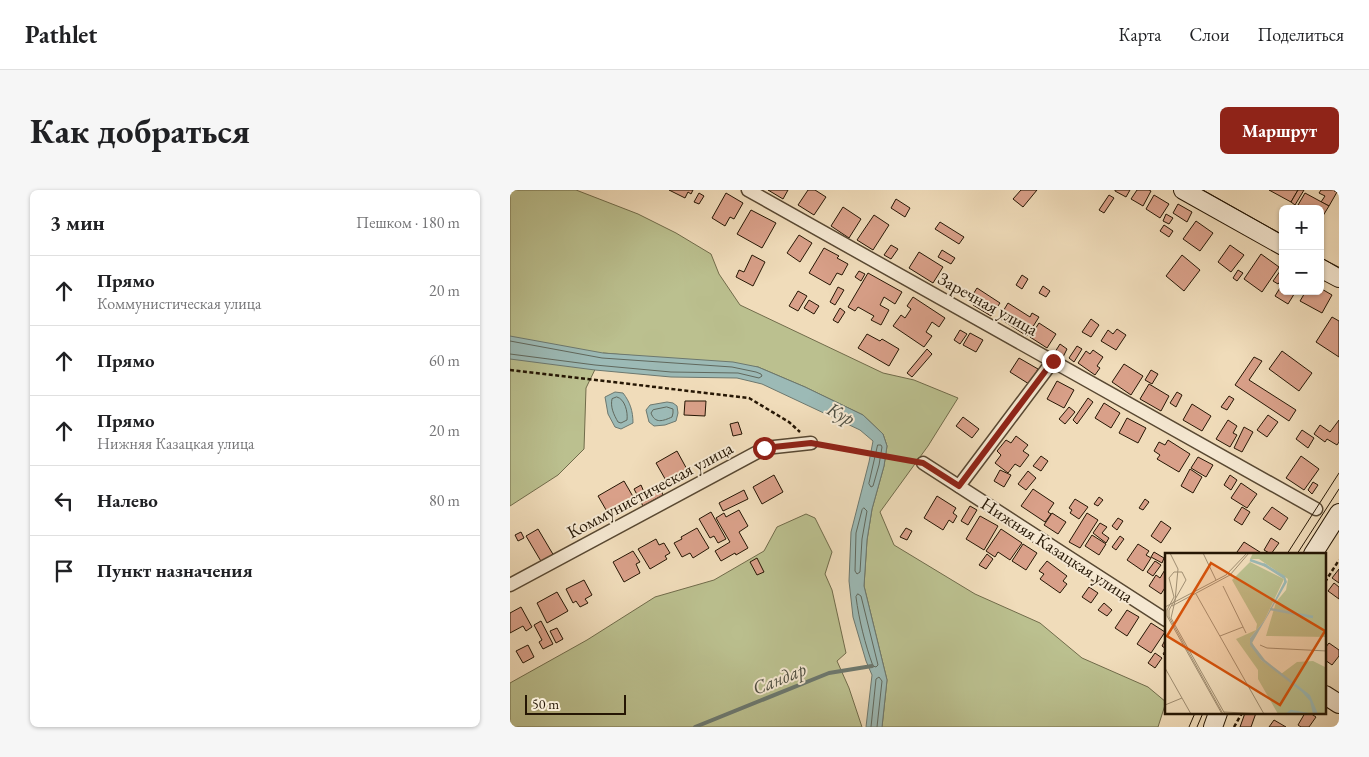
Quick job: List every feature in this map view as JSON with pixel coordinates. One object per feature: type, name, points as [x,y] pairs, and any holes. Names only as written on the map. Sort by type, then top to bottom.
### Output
[{"type":"main road","points":[[1184,190],[1279,244]]},
{"type":"main road","points":[[1324,270],[1339,278]]},
{"type":"main road","points":[[1314,553],[1339,513]]},
{"type":"main road","points":[[1326,696],[1339,704]]},
{"type":"main road","points":[[1213,727],[1218,714]]},
{"type":"street","name":"Заречная улица","points":[[748,190],[1316,509]]},
{"type":"street","points":[[959,486],[1053,361]]},
{"type":"street","name":"Коммунистическая улица","points":[[510,584],[764,448],[811,443]]},
{"type":"street","name":"Нижняя Казацкая улица","points":[[923,463],[1165,619]]},
{"type":"path","points":[[510,370],[749,398],[789,422],[811,443],[923,463]]},
{"type":"path","points":[[1326,580],[1339,560]]},
{"type":"path","points":[[1234,727],[1241,714]]},
{"type":"green space","points":[[510,190],[576,190],[638,214],[676,233],[711,254],[719,274],[740,305],[883,373],[914,380],[958,398],[928,446],[880,512],[894,545],[975,594],[1040,623],[1082,658],[1148,687],[1165,701],[1158,727],[882,727],[887,680],[864,586],[867,540],[872,509],[884,466],[887,446],[883,434],[863,415],[758,367],[603,353],[586,388],[584,449],[558,475],[510,506]]},
{"type":"green space","points":[[806,514],[815,518],[832,552],[825,574],[832,590],[846,653],[837,661],[849,688],[862,727],[510,727],[510,683],[587,640],[655,597],[714,580],[764,551],[777,527]]},
{"type":"water","name":"Кур","points":[[510,336],[603,353],[733,362],[758,367],[863,415],[883,434],[887,446],[884,466],[872,509],[867,540],[864,586],[887,680],[882,727],[866,727],[872,675],[853,617],[849,581],[851,532],[873,441],[860,430],[762,384],[737,378],[671,377],[510,359]]},
{"type":"water","points":[[615,392],[623,393],[629,403],[632,415],[633,423],[621,429],[615,427],[608,414],[605,397]]},
{"type":"water","points":[[667,402],[677,406],[676,421],[654,426],[649,422],[646,410],[650,405]]},
{"type":"building","points":[[669,190],[693,190],[691,194],[688,192],[685,198]]},
{"type":"building","points":[[768,190],[788,190],[783,199]]},
{"type":"building","points":[[808,190],[815,190],[826,197],[814,215],[798,205]]},
{"type":"building","points":[[1021,190],[1037,190],[1023,207],[1013,199]]},
{"type":"building","points":[[1115,190],[1130,190],[1126,197]]},
{"type":"building","points":[[1137,190],[1151,191],[1143,206],[1131,199]]},
{"type":"building","points":[[1269,190],[1298,190],[1291,202]]},
{"type":"building","points":[[1298,190],[1304,190],[1295,205],[1291,202]]},
{"type":"building","points":[[1321,190],[1335,190],[1337,192],[1329,206],[1321,202],[1325,196],[1319,193]]},
{"type":"building","points":[[699,193],[704,196],[699,204],[694,202]]},
{"type":"building","points":[[726,193],[743,203],[734,219],[730,217],[725,226],[712,218]]},
{"type":"building","points":[[1305,193],[1329,206],[1324,214],[1324,205],[1298,205]]},
{"type":"building","points":[[1109,195],[1114,198],[1104,213],[1099,210]]},
{"type":"building","points":[[1154,195],[1169,204],[1160,218],[1146,209]]},
{"type":"building","points":[[896,199],[910,208],[905,217],[891,208]]},
{"type":"building","points":[[1178,204],[1192,212],[1187,222],[1173,213]]},
{"type":"building","points":[[843,207],[861,219],[849,238],[831,226]]},
{"type":"building","points":[[751,210],[776,223],[762,248],[737,234]]},
{"type":"building","points":[[1166,214],[1173,218],[1169,224],[1163,221]]},
{"type":"building","points":[[874,215],[889,225],[873,250],[857,240]]},
{"type":"building","points":[[1196,221],[1213,233],[1200,251],[1183,239]]},
{"type":"building","points":[[940,222],[964,237],[959,244],[935,229]]},
{"type":"building","points":[[1164,225],[1173,231],[1169,237],[1160,231]]},
{"type":"building","points":[[799,235],[812,243],[800,262],[787,253]]},
{"type":"building","points":[[891,245],[898,249],[891,259],[884,255]]},
{"type":"building","points":[[1230,245],[1244,255],[1231,272],[1218,262]]},
{"type":"building","points":[[824,248],[839,256],[837,258],[848,264],[842,275],[837,273],[830,285],[809,273]]},
{"type":"building","points":[[942,250],[955,258],[951,264],[938,257]]},
{"type":"building","points":[[919,252],[943,267],[933,283],[909,268]]},
{"type":"building","points":[[1261,254],[1279,267],[1262,292],[1244,279]]},
{"type":"building","points":[[752,255],[765,262],[753,286],[736,277],[739,270],[744,272]]},
{"type":"building","points":[[1182,255],[1200,270],[1184,291],[1166,276]]},
{"type":"building","points":[[1238,270],[1243,273],[1237,281],[1233,278]]},
{"type":"building","points":[[859,271],[865,274],[861,281],[855,277]]},
{"type":"building","points":[[868,273],[902,292],[895,304],[884,297],[880,305],[889,310],[881,325],[871,320],[874,316],[858,307],[855,311],[848,307]]},
{"type":"building","points":[[1279,273],[1279,283],[1273,281]]},
{"type":"building","points":[[1022,275],[1028,279],[1022,289],[1016,285]]},
{"type":"building","points":[[1043,286],[1050,291],[1046,297],[1039,293]]},
{"type":"building","points":[[838,287],[844,290],[835,305],[830,302]]},
{"type":"building","points":[[977,288],[1000,303],[991,316],[973,305],[977,299],[972,296]]},
{"type":"building","points":[[1279,290],[1279,295],[1294,295],[1288,304],[1275,296]]},
{"type":"building","points":[[1324,290],[1332,295],[1322,313],[1300,301],[1304,295],[1324,295]]},
{"type":"building","points":[[798,291],[807,296],[798,311],[789,306]]},
{"type":"building","points":[[913,297],[945,318],[939,327],[932,322],[926,332],[932,336],[924,347],[893,326],[901,315],[905,318],[911,309],[907,306]]},
{"type":"building","points":[[809,300],[819,306],[814,314],[804,308]]},
{"type":"building","points":[[1008,303],[1030,317],[1032,313],[1039,317],[1027,336],[999,318]]},
{"type":"building","points":[[840,308],[845,312],[838,323],[833,320]]},
{"type":"building","points":[[1332,317],[1339,321],[1339,357],[1316,342]]},
{"type":"building","points":[[1091,319],[1099,325],[1091,337],[1082,332]]},
{"type":"building","points":[[1039,323],[1056,334],[1047,348],[1030,337]]},
{"type":"building","points":[[1117,329],[1126,335],[1116,350],[1101,341],[1108,330],[1113,334]]},
{"type":"building","points":[[960,330],[967,334],[960,344],[954,340]]},
{"type":"building","points":[[970,333],[983,340],[976,352],[963,345]]},
{"type":"building","points":[[867,334],[880,341],[882,339],[899,349],[889,366],[858,348]]},
{"type":"building","points":[[1060,344],[1067,349],[1063,357],[1055,352]]},
{"type":"building","points":[[1077,346],[1082,349],[1074,362],[1069,358]]},
{"type":"building","points":[[927,349],[932,354],[912,377],[907,373]]},
{"type":"building","points":[[1093,350],[1103,357],[1097,366],[1100,368],[1095,375],[1078,363],[1086,351],[1090,354]]},
{"type":"building","points":[[1282,351],[1312,373],[1299,391],[1269,369]]},
{"type":"building","points":[[1254,357],[1262,361],[1249,380],[1296,410],[1289,421],[1235,385]]},
{"type":"building","points":[[1019,358],[1038,369],[1029,384],[1010,372]]},
{"type":"building","points":[[1124,364],[1143,376],[1131,395],[1112,382]]},
{"type":"building","points":[[1151,370],[1158,374],[1152,384],[1145,380]]},
{"type":"building","points":[[1057,381],[1074,390],[1064,408],[1047,399]]},
{"type":"building","points":[[1149,384],[1169,396],[1161,411],[1140,399]]},
{"type":"building","points":[[1177,392],[1182,395],[1176,407],[1170,403]]},
{"type":"building","points":[[1229,396],[1234,399],[1227,410],[1221,407]]},
{"type":"building","points":[[1088,398],[1093,402],[1077,424],[1073,420]]},
{"type":"building","points":[[685,401],[706,401],[705,416],[684,415]]},
{"type":"building","points":[[1104,403],[1120,413],[1111,428],[1095,418]]},
{"type":"building","points":[[1192,404],[1211,416],[1202,431],[1183,420]]},
{"type":"building","points":[[1069,407],[1075,412],[1065,424],[1059,419]]},
{"type":"building","points":[[1268,415],[1278,422],[1267,437],[1257,430]]},
{"type":"building","points":[[963,417],[979,429],[972,438],[956,426]]},
{"type":"building","points":[[1127,418],[1146,428],[1138,443],[1119,433]]},
{"type":"building","points":[[1228,420],[1237,426],[1233,433],[1237,435],[1230,447],[1216,439]]},
{"type":"building","points":[[1339,420],[1339,442],[1337,445],[1327,439],[1325,442],[1314,434],[1320,425],[1330,432]]},
{"type":"building","points":[[738,422],[742,434],[733,436],[730,424]]},
{"type":"building","points":[[1244,427],[1253,432],[1242,452],[1234,448]]},
{"type":"building","points":[[1302,430],[1314,438],[1308,448],[1296,439]]},
{"type":"building","points":[[1016,436],[1028,445],[1023,451],[1029,455],[1020,467],[1015,464],[1008,473],[995,463],[1001,455],[997,451],[1006,440],[1011,443]]},
{"type":"building","points":[[1168,440],[1190,454],[1179,472],[1157,459],[1160,455],[1154,451],[1159,442],[1165,445]]},
{"type":"building","points":[[677,451],[689,473],[668,484],[656,463]]},
{"type":"building","points":[[1041,456],[1048,461],[1041,471],[1033,466]]},
{"type":"building","points":[[1301,456],[1319,469],[1304,490],[1286,478]]},
{"type":"building","points":[[1198,457],[1213,465],[1206,477],[1191,468]]},
{"type":"building","points":[[1190,469],[1202,477],[1193,493],[1181,486]]},
{"type":"building","points":[[1000,470],[1011,475],[1004,487],[994,481]]},
{"type":"building","points":[[1028,471],[1036,478],[1026,490],[1018,484]]},
{"type":"building","points":[[774,475],[783,492],[762,504],[753,487]]},
{"type":"building","points":[[1230,475],[1237,480],[1231,490],[1224,485]]},
{"type":"building","points":[[624,481],[635,500],[609,515],[598,496]]},
{"type":"building","points":[[1313,482],[1318,485],[1312,494],[1308,490]]},
{"type":"building","points":[[1241,483],[1257,494],[1247,508],[1231,498]]},
{"type":"building","points":[[658,484],[663,495],[643,506],[634,489],[641,485],[644,492]]},
{"type":"building","points":[[1033,489],[1054,503],[1048,512],[1051,514],[1045,522],[1021,506]]},
{"type":"building","points":[[744,490],[748,499],[723,511],[719,503]]},
{"type":"building","points":[[937,496],[956,508],[953,513],[957,516],[953,523],[949,520],[943,530],[924,518]]},
{"type":"building","points":[[1099,497],[1103,500],[1098,506],[1094,504]]},
{"type":"building","points":[[1075,499],[1088,507],[1079,519],[1070,513],[1072,510],[1069,508]]},
{"type":"building","points":[[1145,499],[1149,502],[1143,510],[1139,508]]},
{"type":"building","points":[[970,506],[977,510],[968,525],[961,521]]},
{"type":"building","points":[[1242,507],[1250,512],[1242,525],[1234,520]]},
{"type":"building","points":[[1272,507],[1288,518],[1280,530],[1263,519]]},
{"type":"building","points":[[739,510],[748,526],[739,532],[748,548],[721,561],[715,551],[730,542],[716,518],[724,513],[726,517]]},
{"type":"building","points":[[711,512],[726,539],[718,543],[714,536],[710,538],[699,519]]},
{"type":"building","points":[[1052,513],[1066,522],[1058,534],[1044,525]]},
{"type":"building","points":[[1087,513],[1098,520],[1080,548],[1069,542]]},
{"type":"building","points":[[980,516],[998,526],[984,550],[966,539]]},
{"type":"building","points":[[1118,518],[1123,521],[1117,530],[1112,526]]},
{"type":"building","points":[[1161,521],[1171,528],[1161,543],[1151,536]]},
{"type":"building","points":[[1100,523],[1107,527],[1102,533],[1109,538],[1106,543],[1093,533]]},
{"type":"building","points":[[697,528],[709,548],[693,558],[690,553],[682,557],[674,543]]},
{"type":"building","points":[[906,528],[912,531],[907,540],[900,537]]},
{"type":"building","points":[[538,529],[554,556],[542,563],[526,536]]},
{"type":"building","points":[[1001,529],[1022,543],[1010,560],[998,552],[995,557],[986,551]]},
{"type":"building","points":[[521,532],[524,538],[518,541],[515,535]]},
{"type":"building","points":[[1092,535],[1106,544],[1099,555],[1085,546]]},
{"type":"building","points":[[1120,536],[1124,539],[1116,550],[1112,547]]},
{"type":"building","points":[[1271,538],[1279,543],[1272,553],[1264,550]]},
{"type":"building","points":[[656,539],[659,545],[664,543],[670,553],[665,556],[667,559],[650,569],[638,549]]},
{"type":"building","points":[[1244,542],[1261,553],[1239,553],[1237,552]]},
{"type":"building","points":[[1023,544],[1037,553],[1026,570],[1012,561]]},
{"type":"building","points":[[1138,544],[1149,551],[1146,555],[1151,558],[1143,571],[1127,560]]},
{"type":"building","points":[[633,551],[640,562],[636,564],[640,573],[624,582],[613,562]]},
{"type":"building","points":[[1154,552],[1164,558],[1162,563],[1151,557]]},
{"type":"building","points":[[987,554],[993,559],[986,569],[979,565]]},
{"type":"building","points":[[757,558],[764,572],[757,575],[750,562]]},
{"type":"building","points":[[1047,561],[1067,576],[1063,581],[1067,584],[1060,593],[1040,579],[1044,574],[1039,571]]},
{"type":"building","points":[[1155,561],[1161,565],[1153,576],[1147,572]]},
{"type":"building","points":[[1339,569],[1339,583],[1332,578]]},
{"type":"building","points":[[1165,570],[1165,588],[1161,594],[1149,586],[1156,575],[1160,578]]},
{"type":"building","points":[[584,580],[592,595],[585,599],[588,603],[580,607],[576,601],[573,603],[566,589]]},
{"type":"building","points":[[1334,583],[1339,587],[1339,599],[1328,591]]},
{"type":"building","points":[[1089,587],[1098,593],[1091,603],[1082,597]]},
{"type":"building","points":[[557,592],[568,611],[547,623],[537,603]]},
{"type":"building","points":[[1104,603],[1112,610],[1107,616],[1098,610]]},
{"type":"building","points":[[521,607],[532,627],[526,631],[523,626],[510,633],[510,613]]},
{"type":"building","points":[[1127,610],[1139,617],[1127,636],[1115,628]]},
{"type":"building","points":[[541,621],[553,644],[543,649],[539,642],[542,640],[534,625]]},
{"type":"building","points":[[1151,623],[1165,632],[1151,653],[1137,644]]},
{"type":"building","points":[[557,628],[563,639],[556,643],[550,631]]},
{"type":"building","points":[[1329,643],[1339,650],[1339,656],[1332,665],[1326,661],[1326,647]]},
{"type":"building","points":[[528,645],[534,657],[523,663],[516,651]]},
{"type":"building","points":[[1155,653],[1162,658],[1155,668],[1148,663]]},
{"type":"building","points":[[1245,714],[1256,714],[1251,727],[1240,727]]},
{"type":"building","points":[[1304,714],[1312,714],[1316,717],[1309,727],[1298,725]]},
{"type":"building","points":[[1274,720],[1286,727],[1269,727]]},
{"type":"waterway","name":"Сандар","points":[[695,727],[829,673],[872,666]]},
{"type":"tram line","points":[[1203,190],[1279,233]]},
{"type":"tram line","points":[[1324,259],[1339,268]]},
{"type":"tram line","points":[[1288,553],[1339,473]]},
{"type":"tram line","points":[[1298,553],[1339,489]]},
{"type":"tram line","points":[[1189,727],[1195,714]]},
{"type":"tram line","points":[[1197,727],[1203,714]]},
{"type":"route","points":[[764,448],[811,443],[923,463],[959,486],[1006,426],[1053,361]]}]
